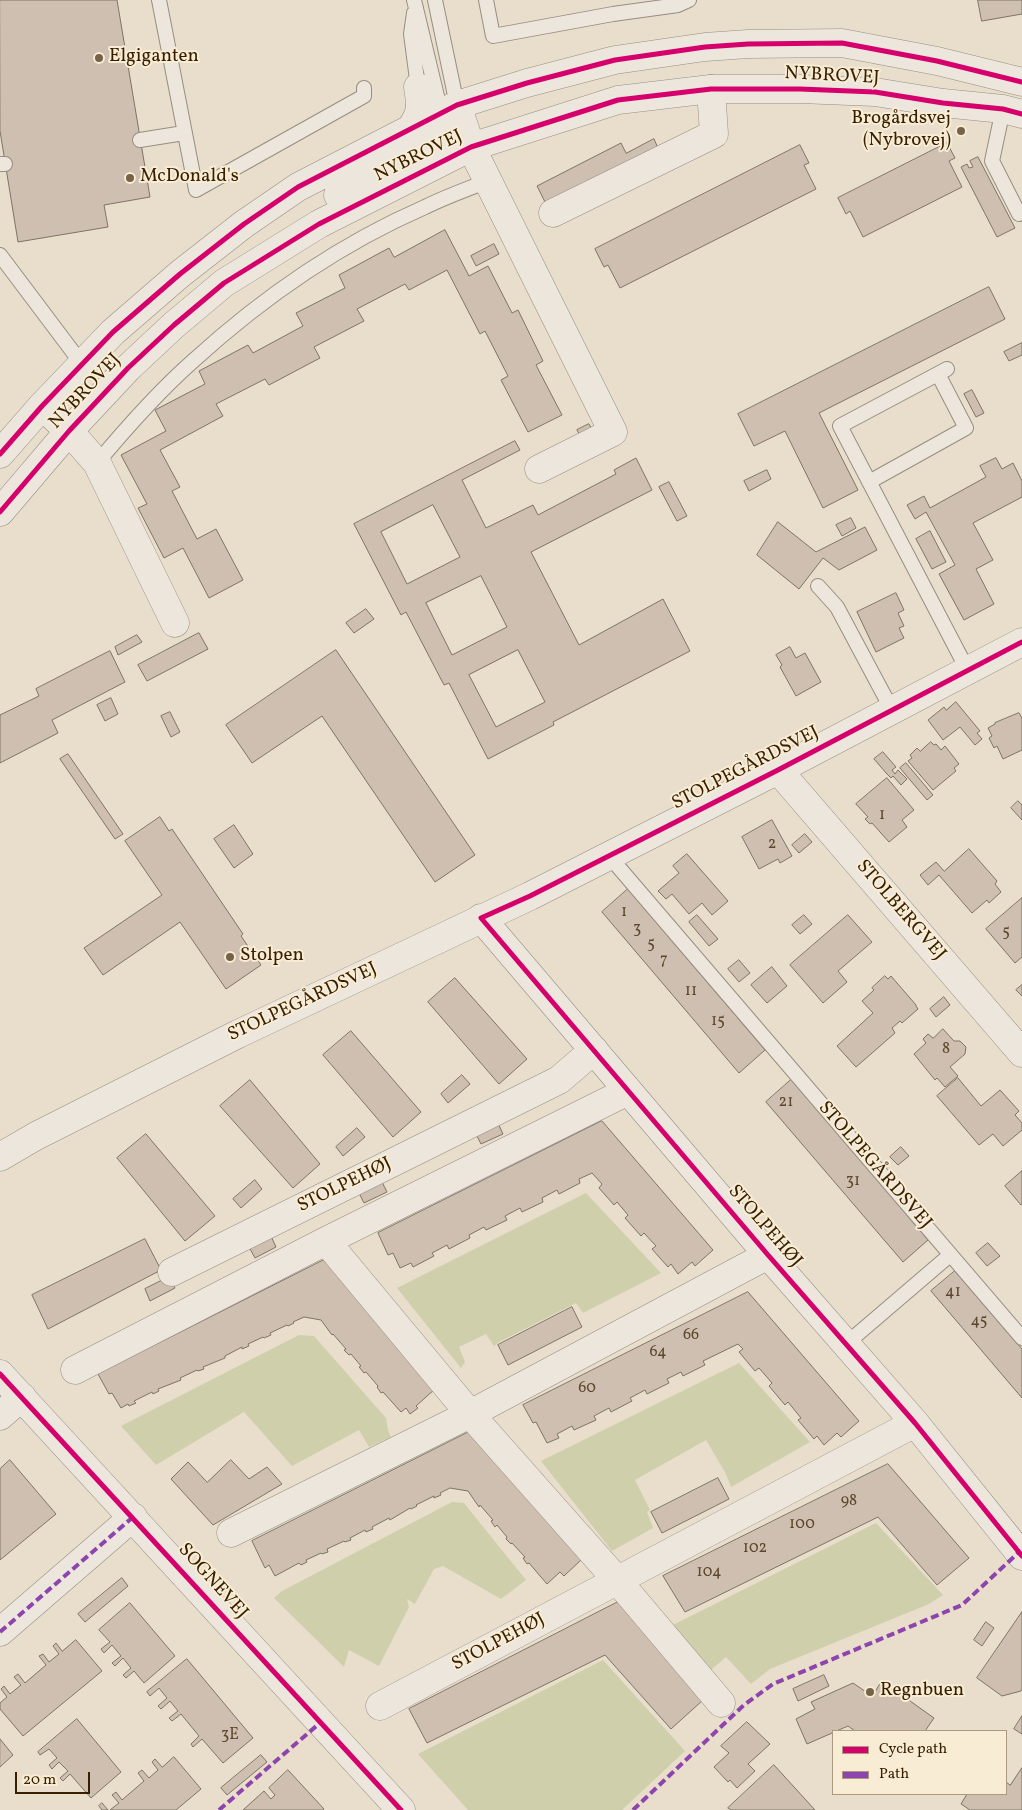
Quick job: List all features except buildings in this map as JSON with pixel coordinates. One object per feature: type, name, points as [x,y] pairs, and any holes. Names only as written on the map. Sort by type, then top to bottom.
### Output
[{"type":"street","name":"NYBROVEJ","points":[[0,454],[42,406],[113,332],[180,274],[244,224],[298,186],[410,129],[448,116],[527,83],[615,60],[705,47],[748,44],[842,43],[937,61],[1015,80]]},
{"type":"street","points":[[553,212],[714,134],[711,89],[705,47]]},
{"type":"street","points":[[471,147],[473,121],[478,113],[555,89],[572,71]]},
{"type":"street","points":[[1012,111],[1015,80]]},
{"type":"street","points":[[410,129],[418,118],[421,107],[418,87]]},
{"type":"street","name":"NYBROVEJ","points":[[0,512],[69,431],[128,368],[174,324],[224,283],[318,224],[471,147],[618,100],[711,89],[800,89],[875,92],[943,103],[1012,111]]},
{"type":"street","name":"NYBROVEJ","points":[[448,116],[459,142],[471,147],[613,432],[539,469]]},
{"type":"street","points":[[318,224],[325,203],[448,116]]},
{"type":"street","name":"NYBROVEJ","points":[[42,406],[69,431],[97,463],[175,624]]},
{"type":"street","name":"STOLPEGÅRDSVEJ","points":[[0,1158],[36,1136],[238,1034],[530,896],[778,770],[1022,642]]},
{"type":"street","name":"STOLBERGVEJ","points":[[778,770],[1022,1053]]},
{"type":"street","name":"STOLPEHØJ","points":[[481,918],[768,1255],[915,1424],[1022,1556]]},
{"type":"street","name":"STOLPEHØJ","points":[[172,1272],[559,1080],[594,1050]]},
{"type":"street","points":[[75,1370],[326,1241],[628,1091]]},
{"type":"street","points":[[326,1241],[470,1414],[617,1580],[721,1703]]},
{"type":"street","name":"STOLPEHØJ","points":[[231,1534],[470,1414],[768,1255]]},
{"type":"street","name":"SOGNEVEJ","points":[[0,1374],[401,1810]]},
{"type":"street","points":[[0,1416],[22,1397]]},
{"type":"street","name":"STOLPEHØJ","points":[[380,1706],[915,1424]]},
{"type":"street","points":[[0,1632],[133,1517]]},
{"type":"lane","points":[[159,0],[196,190],[364,96],[364,88]]},
{"type":"lane","points":[[435,0],[448,116]]},
{"type":"lane","points":[[486,0],[493,36],[684,3]]},
{"type":"lane","points":[[415,3],[448,116]]},
{"type":"lane","points":[[415,3],[411,34],[418,87]]},
{"type":"lane","points":[[1012,111],[992,161],[1019,214]]},
{"type":"lane","points":[[140,140],[184,133]]},
{"type":"lane","points":[[97,463],[142,410],[192,361],[245,316],[278,292],[302,275],[362,239],[424,207],[488,181]]},
{"type":"lane","points":[[0,255],[82,364]]},
{"type":"lane","points":[[869,482],[966,428],[943,372],[840,426],[869,482],[968,671]]},
{"type":"lane","points":[[818,586],[837,607],[892,710]]},
{"type":"lane","name":"STOLPEGÅRDSVEJ","points":[[609,856],[1022,1338]]},
{"type":"lane","points":[[846,1344],[950,1255]]},
{"type":"green space","points":[[586,1193],[661,1273],[583,1313],[576,1303],[494,1346],[486,1334],[459,1347],[465,1362],[461,1368],[397,1288]]},
{"type":"green space","points":[[299,1335],[314,1336],[386,1418],[391,1437],[369,1447],[359,1430],[292,1466],[244,1412],[156,1465],[121,1426]]},
{"type":"green space","points":[[739,1363],[810,1442],[731,1487],[726,1474],[706,1440],[635,1480],[650,1510],[647,1512],[653,1528],[612,1551],[541,1461]]},
{"type":"green space","points":[[452,1502],[464,1503],[526,1580],[501,1599],[443,1566],[434,1569],[415,1604],[407,1599],[409,1607],[379,1666],[349,1650],[344,1667],[274,1598],[282,1591]]},
{"type":"green space","points":[[876,1523],[943,1595],[929,1604],[770,1669],[751,1684],[726,1657],[710,1671],[671,1626]]},
{"type":"green space","points":[[603,1660],[685,1751],[622,1810],[468,1810],[418,1754]]},
{"type":"marked path","points":[[0,1632],[133,1517]]},
{"type":"marked path","points":[[633,1810],[744,1705],[773,1684],[962,1605],[1018,1553]]},
{"type":"marked path","points":[[219,1810],[321,1722]]},
{"type":"cycle path","points":[[0,454],[42,406],[113,332],[180,274],[244,224],[298,187],[457,105],[527,83],[615,60],[705,47],[748,44],[842,43],[937,61],[1022,82]]},
{"type":"cycle path","points":[[0,512],[69,431],[128,368],[174,325],[224,283],[319,224],[471,147],[618,100],[711,89],[800,89],[875,92],[943,103],[1003,109],[1022,114]]},
{"type":"cycle path","points":[[1022,642],[778,770],[530,896],[481,918],[768,1255],[915,1423],[1022,1556]]},
{"type":"cycle path","points":[[0,1374],[401,1810]]},
{"type":"place","name":"Elgiganten","points":[[99,58]]},
{"type":"place","name":"Brogårdsvej (Nybrovej)","points":[[961,131]]},
{"type":"place","name":"McDonald's","points":[[130,178]]},
{"type":"place","name":"Stolpen","points":[[230,957]]},
{"type":"place","name":"Regnbuen","points":[[870,1692]]}]
